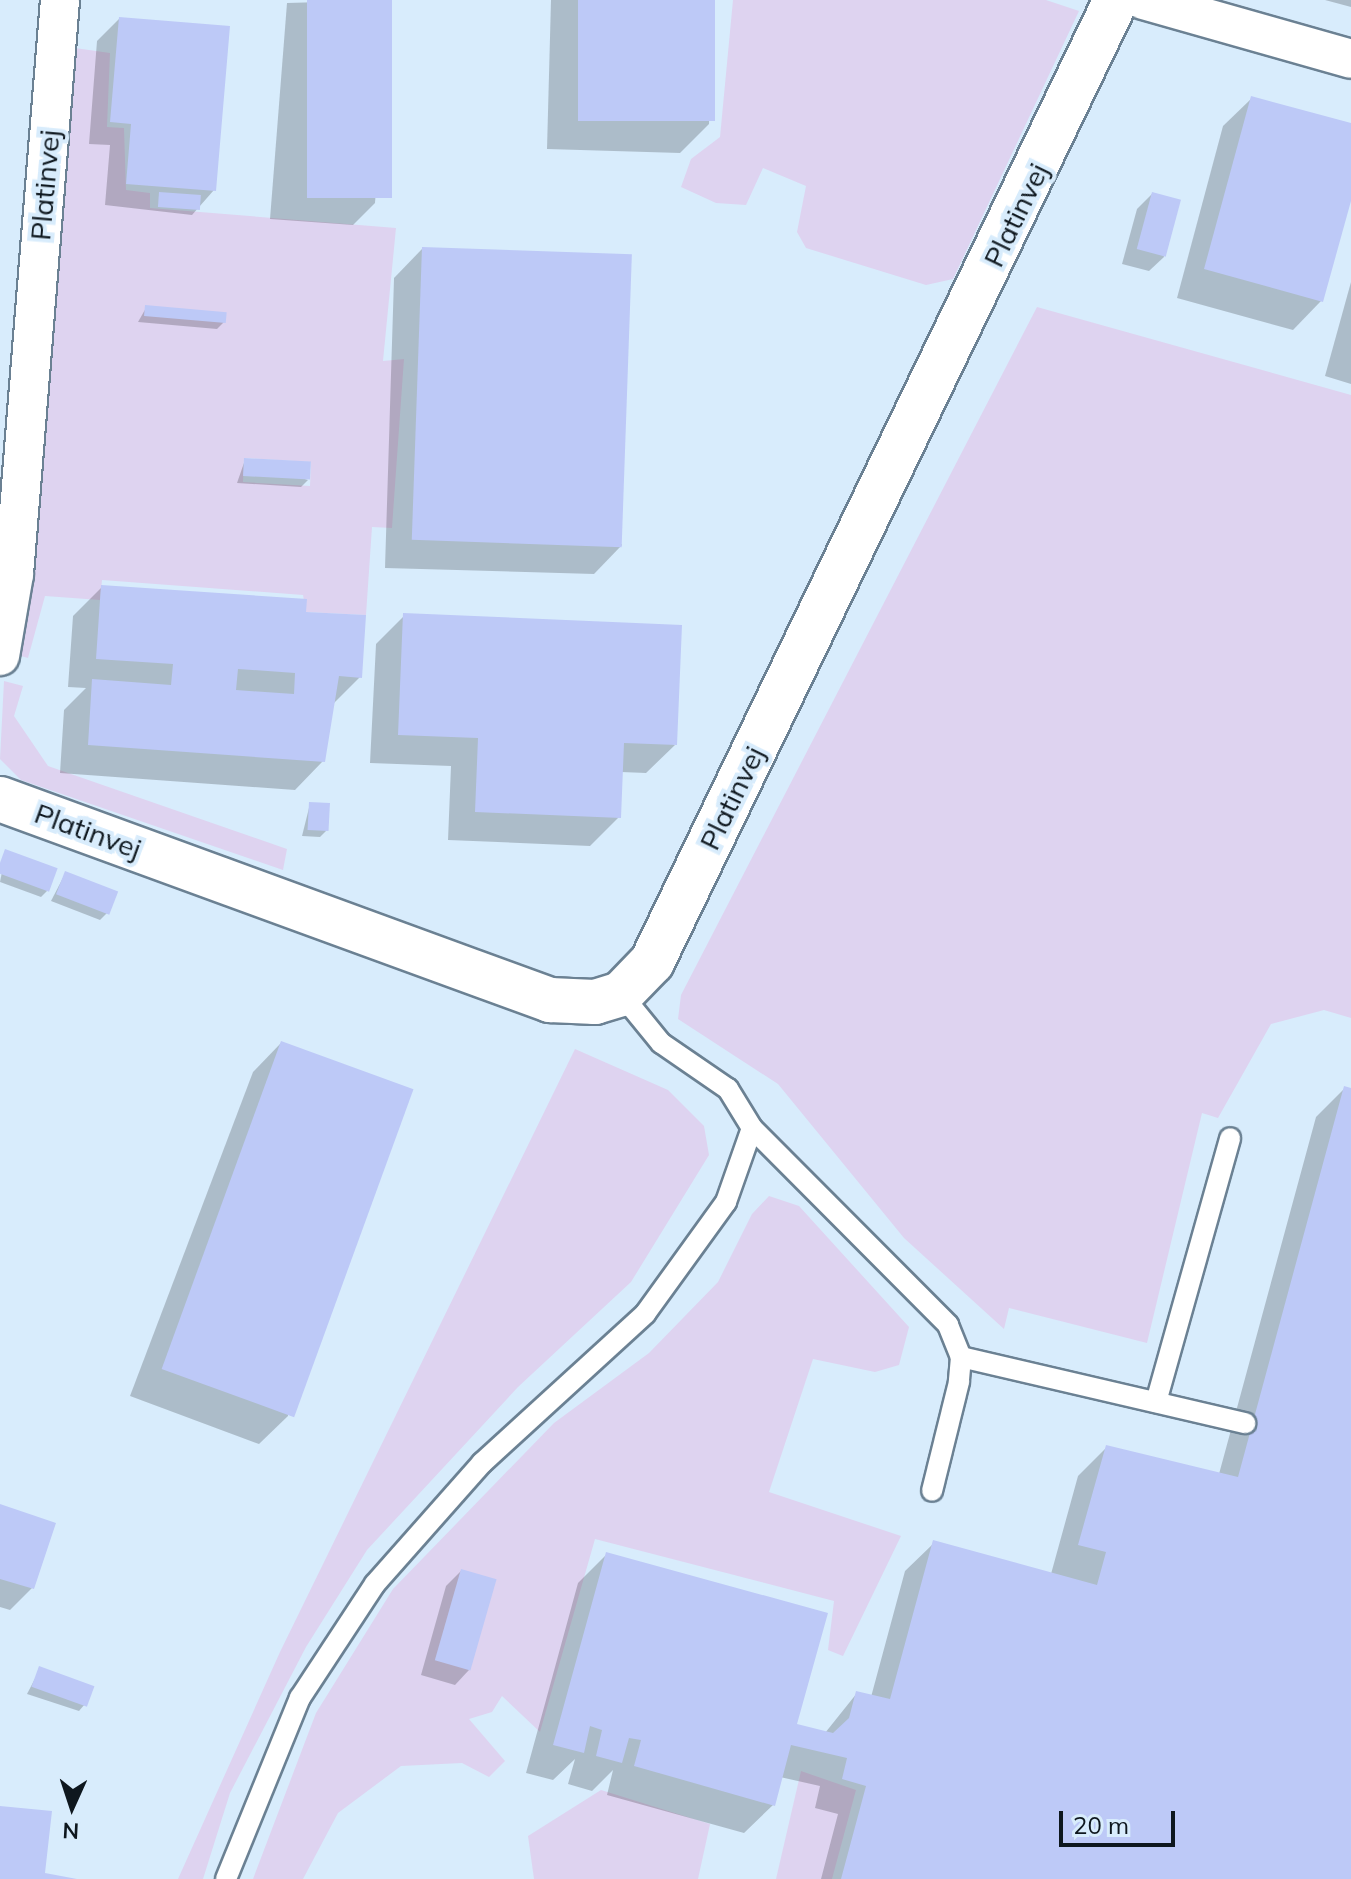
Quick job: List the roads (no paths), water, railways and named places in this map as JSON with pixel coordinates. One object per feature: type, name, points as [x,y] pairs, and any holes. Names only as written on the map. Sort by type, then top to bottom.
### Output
[{"type":"street","name":"Platinvej","points":[[0,656],[14,574],[60,0]]},
{"type":"street","name":"Platinvej","points":[[0,799],[550,1000],[595,1002],[621,994],[652,962],[1116,0]]},
{"type":"street","points":[[1143,0],[1351,59]]},
{"type":"lane","points":[[621,994],[661,1043],[728,1089],[752,1128],[948,1325],[961,1357],[932,1491]]},
{"type":"lane","points":[[226,1879],[300,1698],[375,1584],[482,1463],[645,1314],[726,1202],[752,1128]]},
{"type":"lane","points":[[1156,1402],[1230,1138]]},
{"type":"lane","points":[[961,1357],[1245,1423]]}]
